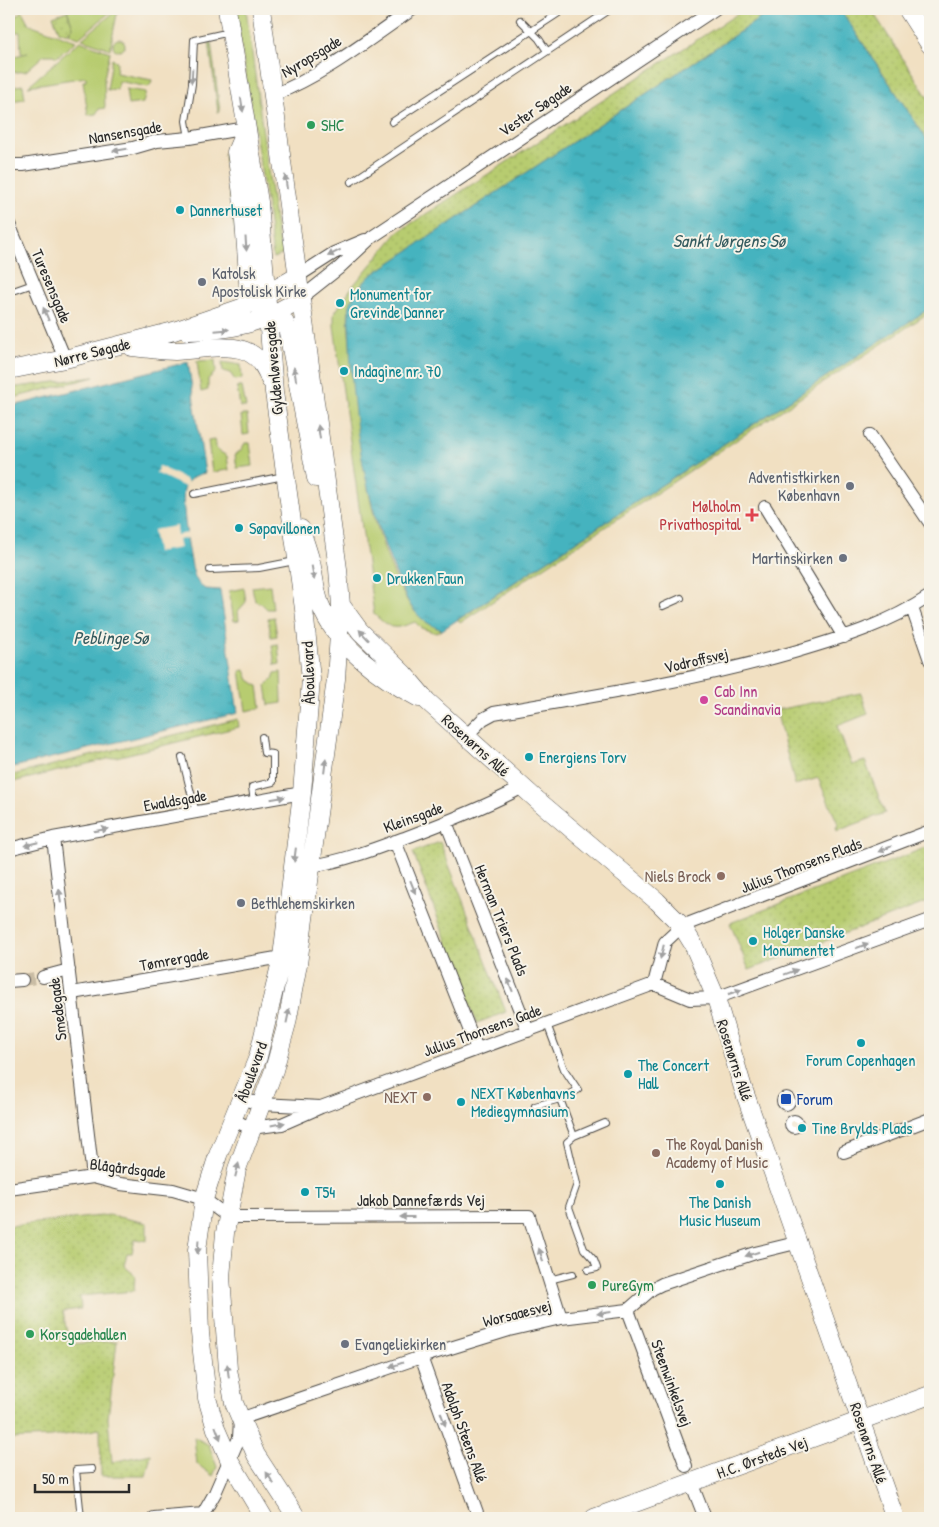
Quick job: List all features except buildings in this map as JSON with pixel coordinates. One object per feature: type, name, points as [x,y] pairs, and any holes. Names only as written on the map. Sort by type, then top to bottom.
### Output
[{"type":"street","name":"Gyldenløvesgade","points":[[227,9],[259,202],[270,309],[274,392],[304,609]]},
{"type":"street","points":[[261,9],[333,532],[341,605]]},
{"type":"street","name":"Nyropsgade","points":[[273,95],[299,85],[319,74],[413,9]]},
{"type":"street","name":"Vester Søgade","points":[[301,298],[339,268],[372,237],[715,9]]},
{"type":"street","points":[[907,9],[930,45]]},
{"type":"street","points":[[244,307],[249,300],[247,252],[236,152],[246,128]]},
{"type":"street","name":"Nansensgade","points":[[9,164],[33,164],[134,148],[157,140],[168,141],[246,128]]},
{"type":"street","name":"Turesensgade","points":[[9,224],[65,360]]},
{"type":"street","name":"Vester Søgade","points":[[298,276],[334,253],[372,237]]},
{"type":"street","points":[[270,309],[298,276]]},
{"type":"street","points":[[270,309],[301,298]]},
{"type":"street","name":"Nørre Søgade","points":[[9,370],[65,360],[120,346],[174,331],[244,307],[270,309]]},
{"type":"street","points":[[270,309],[287,327],[314,473],[333,532]]},
{"type":"street","name":"Nørre Søgade","points":[[174,331],[223,330],[270,309]]},
{"type":"street","points":[[120,346],[175,351],[201,347],[246,351],[255,354],[265,365],[274,392]]},
{"type":"street","points":[[870,435],[930,523]]},
{"type":"street","name":"Rosenørns Allé","points":[[285,476],[311,563],[320,602],[340,636],[388,680],[427,701]]},
{"type":"street","points":[[765,507],[844,637]]},
{"type":"street","name":"Vodroffsvej","points":[[466,736],[483,719],[494,713],[672,683],[747,665],[844,637],[873,627],[912,608],[930,596]]},
{"type":"street","name":"Rosenørns Allé","points":[[341,605],[360,631],[404,674],[427,701],[523,787],[656,901],[682,926],[693,944],[716,998],[744,1088],[800,1242],[895,1518]]},
{"type":"street","name":"Åboulevard","points":[[297,1518],[256,1455],[240,1419],[228,1369],[221,1276],[228,1217],[237,1169],[278,1054],[292,996],[311,866],[340,636],[341,605]]},
{"type":"street","points":[[912,608],[930,660]]},
{"type":"street","name":"Åboulevard","points":[[264,1518],[230,1462],[216,1430],[207,1398],[200,1334],[197,1250],[218,1155],[258,1057],[282,957],[302,793],[311,679],[304,609]]},
{"type":"street","name":"Kleinsgade","points":[[311,866],[333,862],[446,822],[488,806],[523,787]]},
{"type":"street","name":"Ewaldsgade","points":[[9,849],[53,838],[302,793]]},
{"type":"street","name":"Herman Triers Plads","points":[[446,822],[528,1030]]},
{"type":"street","name":"Julius Thomsens Plads","points":[[682,926],[930,831]]},
{"type":"street","name":"Smedegade","points":[[53,838],[93,1177]]},
{"type":"street","points":[[395,841],[477,1049]]},
{"type":"street","points":[[682,926],[665,942],[654,984],[690,999],[716,998],[930,920]]},
{"type":"street","name":"Tømrergade","points":[[72,993],[282,957]]},
{"type":"street","points":[[43,977],[69,970]]},
{"type":"street","name":"Julius Thomsens Gade","points":[[251,1128],[282,1124],[321,1107],[654,984]]},
{"type":"street","name":"Julius Thomsens Gade","points":[[242,1099],[261,1104],[321,1107]]},
{"type":"street","points":[[844,1152],[930,1119]]},
{"type":"street","points":[[233,1120],[251,1128]]},
{"type":"street","name":"Blågårdsgade","points":[[9,1189],[93,1177],[120,1184],[173,1190],[208,1201]]},
{"type":"street","points":[[208,1201],[228,1217]]},
{"type":"street","name":"Jakob Dannefærds Vej","points":[[228,1217],[529,1216],[561,1318]]},
{"type":"street","points":[[628,1310],[652,1288],[662,1284],[756,1253],[800,1242]]},
{"type":"street","name":"Worsaaesvej","points":[[240,1419],[420,1357],[509,1330],[561,1318],[628,1310]]},
{"type":"street","name":"Steenwinkelsvej","points":[[628,1310],[705,1518]]},
{"type":"street","name":"Adolph Steens Allé","points":[[420,1357],[479,1518]]},
{"type":"street","name":"H.C. Ørsteds Vej","points":[[594,1518],[689,1474],[861,1420],[930,1395]]},
{"type":"street","points":[[154,1518],[203,1516],[230,1462],[239,1438],[240,1419]]},
{"type":"lane","points":[[392,122],[565,9]]},
{"type":"lane","points":[[351,182],[611,9]]},
{"type":"lane","points":[[520,20],[547,51]]},
{"type":"lane","points":[[189,138],[186,121],[192,84],[194,40],[230,32]]},
{"type":"lane","points":[[16,290],[34,284]]},
{"type":"lane","points":[[194,494],[285,476]]},
{"type":"lane","points":[[210,570],[259,568],[297,561]]},
{"type":"lane","points":[[664,606],[681,598]]},
{"type":"lane","points":[[254,802],[252,787],[273,782],[273,754],[264,753],[262,737]]},
{"type":"lane","points":[[182,757],[196,812]]},
{"type":"lane","points":[[535,1106],[560,1099],[578,1090],[564,1068],[547,1024]]},
{"type":"lane","points":[[560,1099],[574,1136]]},
{"type":"lane","points":[[588,1270],[597,1268],[594,1260],[584,1249],[569,1207],[577,1184],[568,1142],[574,1136],[605,1123]]},
{"type":"lane","points":[[549,1280],[573,1274]]},
{"type":"lane","points":[[81,1518],[76,1470],[92,1469]]},
{"type":"green space","points":[[67,9],[114,9],[79,38],[69,34],[73,27]]},
{"type":"green space","points":[[118,9],[110,49],[82,39]]},
{"type":"green space","points":[[235,9],[246,9],[277,235],[284,254],[273,258],[267,207]]},
{"type":"green space","points":[[745,9],[774,9],[370,276],[356,291],[352,287],[398,232]]},
{"type":"green space","points":[[840,9],[871,9],[930,101],[930,144]]},
{"type":"green space","points":[[22,11],[29,24],[76,41],[57,57],[44,55],[26,71],[9,73],[10,57],[28,53],[21,53],[20,32],[9,32],[9,23]]},
{"type":"green space","points":[[67,11],[73,27],[67,34],[59,31],[53,16]]},
{"type":"green space","points":[[117,39],[121,39],[125,45],[121,51],[117,51],[113,47],[113,43]]},
{"type":"green space","points":[[80,41],[110,52],[104,78],[105,108],[99,109],[96,114],[88,115],[83,81],[86,81],[86,77],[28,86]]},
{"type":"green space","points":[[209,42],[211,42],[220,112],[218,112]]},
{"type":"green space","points":[[112,59],[117,62],[116,73],[152,80],[151,84],[148,87],[118,81],[117,89],[107,90]]},
{"type":"green space","points":[[23,85],[25,99],[10,101],[9,87]]},
{"type":"green space","points":[[126,89],[146,92],[143,103],[128,105]]},
{"type":"green space","points":[[224,154],[229,159],[240,234],[235,234]]},
{"type":"green space","points":[[352,287],[356,291],[350,307],[348,322],[355,399],[363,459],[375,520],[384,549],[408,602],[422,619],[442,630],[436,633],[421,628],[415,622],[397,627],[389,626],[374,614],[334,326],[334,314]]},
{"type":"green space","points":[[930,308],[930,312],[460,623],[458,620]]},
{"type":"green space","points":[[215,360],[216,372],[208,379],[208,390],[201,392],[197,361]]},
{"type":"green space","points":[[222,362],[241,365],[242,379],[235,380],[230,373],[223,371]]},
{"type":"green space","points":[[94,377],[9,399],[9,388]]},
{"type":"green space","points":[[237,387],[242,387],[246,407],[240,407]]},
{"type":"green space","points":[[241,415],[247,415],[249,434],[243,435]]},
{"type":"green space","points":[[214,440],[217,450],[227,456],[229,470],[212,472],[208,441]]},
{"type":"green space","points":[[245,443],[250,443],[253,466],[237,468],[235,455]]},
{"type":"green space","points":[[270,585],[273,609],[267,609],[261,603],[255,601],[252,587]]},
{"type":"green space","points":[[244,588],[246,602],[238,611],[239,620],[234,621],[229,591]]},
{"type":"green space","points":[[274,617],[277,636],[271,637],[268,618]]},
{"type":"green space","points":[[278,644],[280,664],[275,665],[272,645]]},
{"type":"green space","points":[[245,670],[249,680],[258,686],[261,708],[246,711],[240,671]]},
{"type":"green space","points":[[281,672],[282,703],[269,705],[266,685],[273,679],[275,673]]},
{"type":"green space","points":[[861,693],[868,714],[837,726],[852,765],[865,761],[885,813],[837,831],[836,827],[839,826],[818,778],[795,785],[776,710]]},
{"type":"green space","points":[[238,719],[239,727],[9,783],[9,776]]},
{"type":"green space","points":[[440,842],[506,1012],[477,1023],[413,852]]},
{"type":"green space","points":[[930,846],[930,901],[749,970],[730,923]]},
{"type":"green space","points":[[109,1215],[147,1223],[147,1241],[135,1239],[132,1253],[127,1253],[124,1266],[135,1275],[134,1291],[80,1296],[81,1309],[63,1311],[69,1344],[117,1341],[108,1418],[112,1462],[151,1454],[146,1476],[101,1476],[100,1429],[52,1437],[9,1439],[9,1226]]},
{"type":"green space","points":[[194,1437],[209,1445],[217,1467],[213,1476],[197,1464]]},
{"type":"water","name":"Sankt Jørgens Sø","points":[[774,9],[840,9],[930,144],[930,308],[442,630],[429,624],[410,605],[385,547],[376,520],[362,462],[351,374],[349,315],[354,296],[370,276]]},
{"type":"water","name":"Peblinge Sø","points":[[188,362],[205,473],[192,478],[184,489],[186,533],[196,579],[205,589],[220,590],[238,713],[9,768],[9,407]]},
{"type":"pier","points":[[159,466],[185,479],[188,482],[185,487],[156,473]]},
{"type":"pier","points":[[176,526],[177,535],[188,533],[189,538],[178,540],[180,548],[157,552],[153,530]]},
{"type":"tunnel","points":[[22,980],[43,977]]},
{"type":"place","name":"SHC","points":[[311,125]]},
{"type":"place","name":"Dannerhuset","points":[[180,210]]},
{"type":"place","name":"Katolsk Apostolisk Kirke","points":[[202,282]]},
{"type":"place","name":"Monument for Grevinde Danner","points":[[340,303]]},
{"type":"place","name":"Indagine nr. 70","points":[[344,371]]},
{"type":"place","name":"Adventistkirken København","points":[[850,486]]},
{"type":"place","name":"Mølholm Privathospital","points":[[752,515]]},
{"type":"place","name":"Søpavillonen","points":[[239,528]]},
{"type":"place","name":"Martinskirken","points":[[843,558]]},
{"type":"place","name":"Drukken Faun","points":[[377,578]]},
{"type":"place","name":"Cab Inn Scandinavia","points":[[704,700]]},
{"type":"place","name":"Energiens Torv","points":[[529,757]]},
{"type":"place","name":"Niels Brock","points":[[721,876]]},
{"type":"place","name":"Bethlehemskirken","points":[[241,903]]},
{"type":"place","name":"Holger Danske Monumentet","points":[[753,941]]},
{"type":"place","name":"Forum Copenhagen","points":[[861,1043]]},
{"type":"place","name":"The Concert Hall","points":[[628,1074]]},
{"type":"place","name":"NEXT","points":[[427,1097]]},
{"type":"place","name":"Forum","points":[[786,1099]]},
{"type":"place","name":"NEXT Københavns Mediegymnasium","points":[[461,1102]]},
{"type":"place","name":"Tine Brylds Plads","points":[[802,1128]]},
{"type":"place","name":"The Royal Danish Academy of Music","points":[[656,1153]]},
{"type":"place","name":"The Danish Music Museum","points":[[720,1184]]},
{"type":"place","name":"T54","points":[[305,1192]]},
{"type":"place","name":"PureGym","points":[[592,1285]]},
{"type":"place","name":"Korsgadehallen","points":[[30,1334]]},
{"type":"place","name":"Evangeliekirken","points":[[345,1344]]}]
